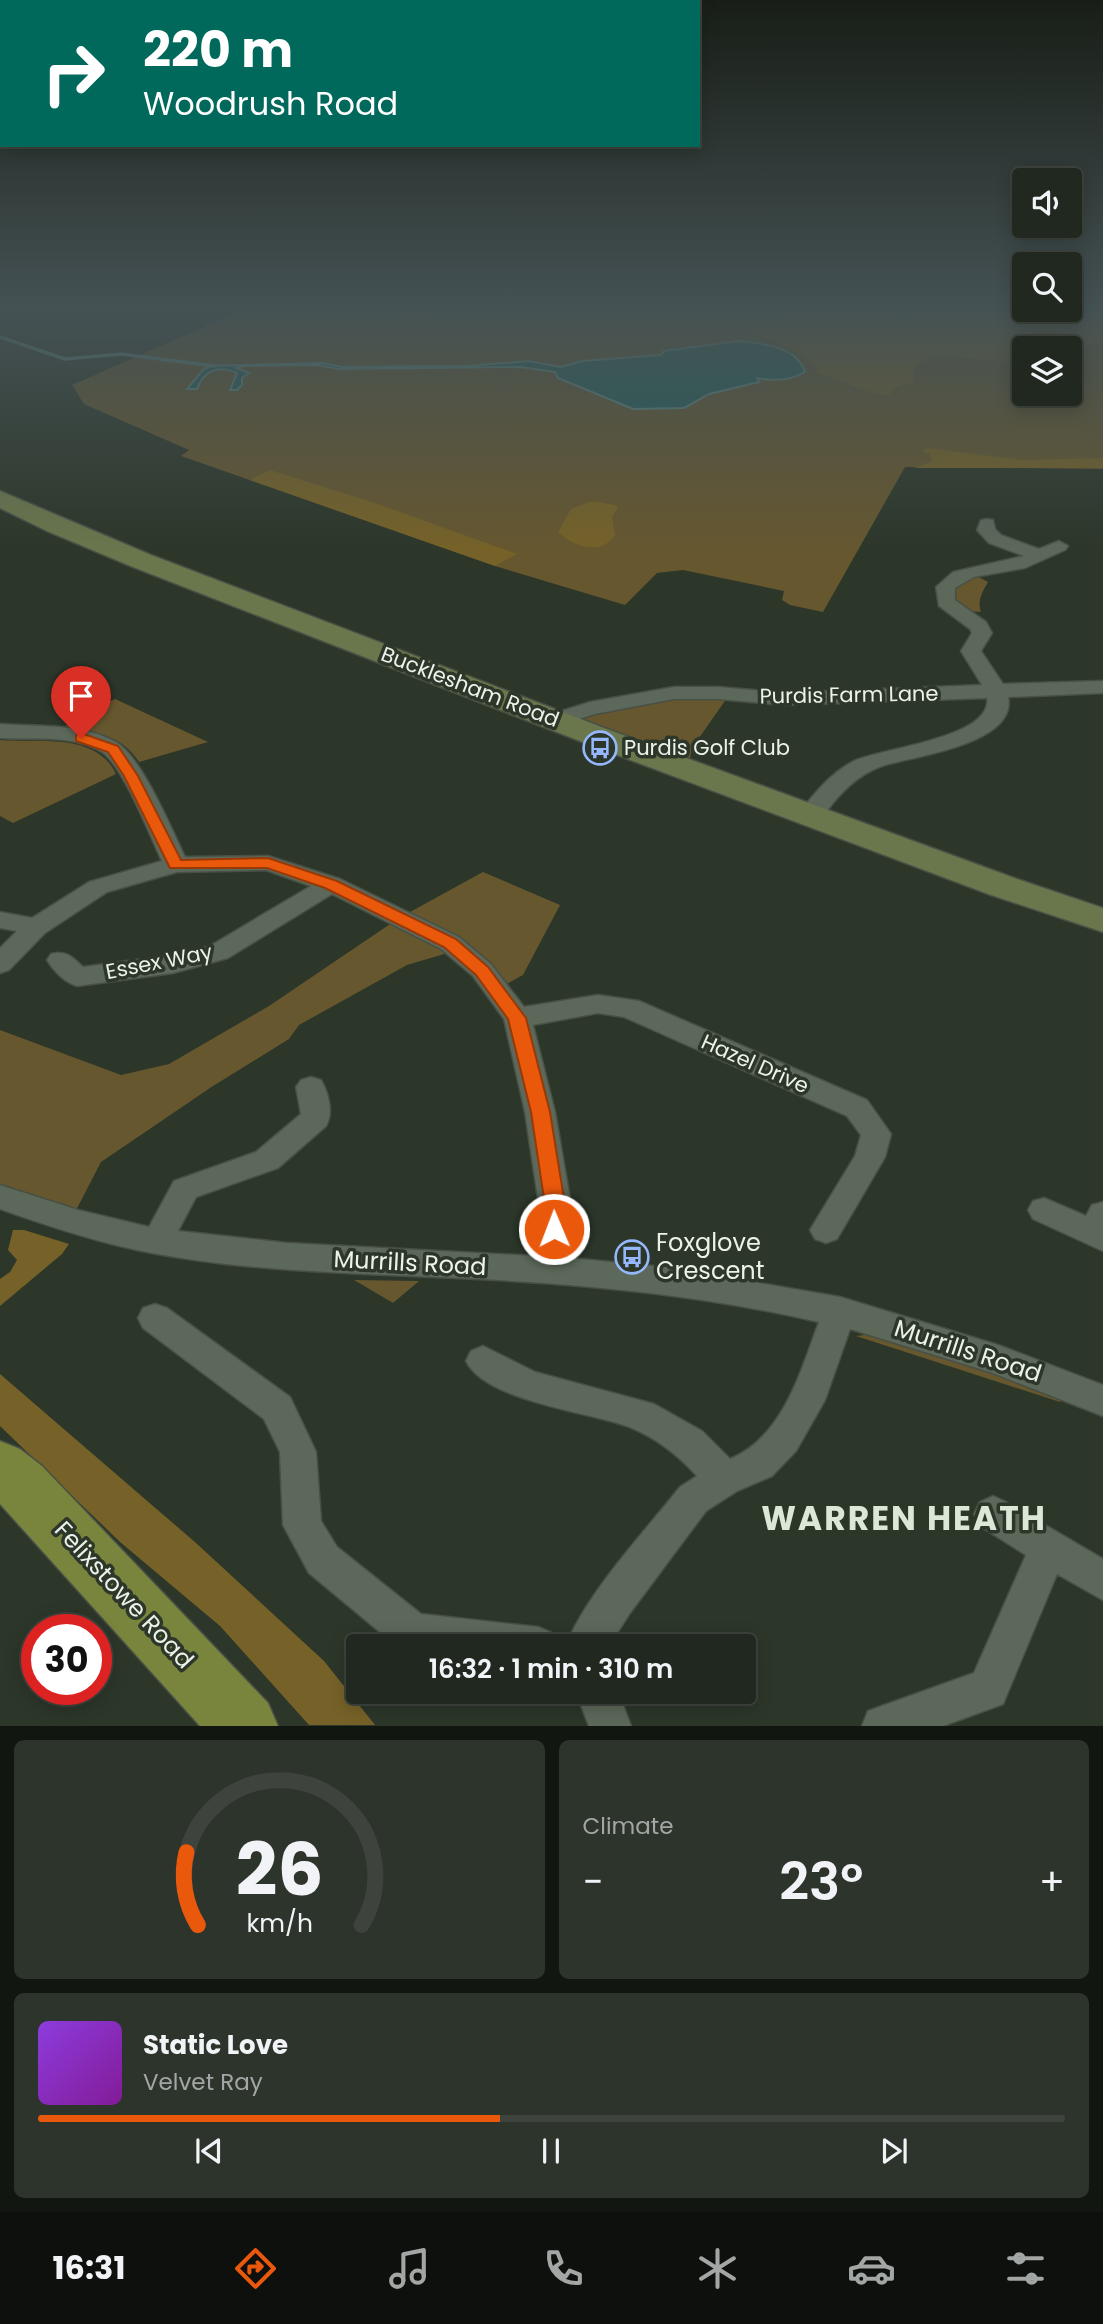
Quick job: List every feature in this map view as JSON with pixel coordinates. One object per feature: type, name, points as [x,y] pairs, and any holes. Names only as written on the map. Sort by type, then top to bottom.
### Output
[{"type":"main road","name":"Felixstowe Road","points":[[0,1467],[21,1485],[245,1726]]},
{"type":"street","name":"Bucklesham Road","points":[[0,498],[56,526],[142,561],[557,720],[1004,887],[1103,920]]},
{"type":"street","points":[[988,524],[986,530],[995,539],[1039,555]]},
{"type":"street","points":[[811,814],[843,779],[861,766],[890,755],[974,733],[988,725],[998,712],[999,701],[971,652],[982,633],[979,626],[946,602],[946,587],[954,578],[965,574],[1005,568],[1059,546]]},
{"type":"street","name":"Purdis Farm Lane","points":[[557,720],[590,708],[674,693],[719,693],[785,699],[1103,687]]},
{"type":"street","points":[[0,731],[81,738],[113,749],[131,776],[176,865]]},
{"type":"street","points":[[0,964],[36,928],[98,887],[176,865],[268,863],[331,884],[450,943],[482,971],[517,1018],[540,1112],[555,1205],[552,1270]]},
{"type":"street","name":"Essex Way","points":[[60,960],[77,977],[173,964],[219,952],[331,884]]},
{"type":"street","points":[[0,920],[36,928]]},
{"type":"street","name":"Hazel Drive","points":[[517,1018],[598,1004],[629,1008],[857,1108],[876,1134],[870,1157],[826,1230]]},
{"type":"street","points":[[157,1241],[185,1189],[267,1160],[316,1118],[311,1087]]},
{"type":"street","name":"Murrills Road","points":[[0,1197],[59,1217],[157,1241],[324,1259],[552,1270],[673,1281],[840,1311],[943,1340],[1026,1368],[1103,1401]]},
{"type":"street","points":[[1044,1210],[1100,1228]]},
{"type":"street","points":[[592,1634],[615,1599],[693,1499],[724,1479],[759,1464],[783,1440],[807,1400],[840,1311]]},
{"type":"street","points":[[155,1318],[277,1408],[298,1452],[302,1525],[323,1560],[413,1633],[422,1634]]},
{"type":"street","points":[[483,1361],[527,1385],[641,1415],[689,1442],[724,1479]]},
{"type":"street","points":[[993,1514],[1103,1581]]},
{"type":"street","points":[[883,1726],[988,1689],[1048,1548]]},
{"type":"street","points":[[602,1704],[610,1726]]},
{"type":"shaded area","points":[[76,392],[1012,392],[1012,406],[1082,406],[1082,392],[1103,392],[1103,469],[905,467],[823,612],[790,605],[782,600],[784,591],[683,570],[657,573],[625,605],[495,566],[181,456],[189,450],[84,404]]},
{"type":"shaded area","points":[[870,392],[892,392],[890,394],[893,395]]},
{"type":"shaded area","points":[[928,448],[1022,460],[1103,458],[1103,468],[914,468],[932,461],[930,454],[921,451]]},
{"type":"shaded area","points":[[270,470],[375,503],[517,554],[495,566],[250,480]]},
{"type":"shaded area","points":[[592,501],[616,505],[618,508],[612,517],[615,535],[602,545],[587,547],[572,542],[558,532],[571,509]]},
{"type":"shaded area","points":[[977,576],[988,582],[980,600],[981,612],[963,611],[952,603],[955,585]]},
{"type":"shaded area","points":[[683,696],[727,698],[692,748],[690,758],[680,757],[585,723],[582,719],[585,715]]},
{"type":"shaded area","points":[[115,699],[208,742],[139,762],[124,745],[115,740],[95,733],[61,729]]},
{"type":"shaded area","points":[[0,740],[65,742],[81,746],[95,751],[107,761],[116,774],[13,823],[0,816]]},
{"type":"shaded area","points":[[483,872],[560,905],[523,975],[496,990],[458,950],[407,965],[299,1025],[289,1039],[213,1086],[101,1162],[71,1220],[0,1197],[0,1030],[121,1075],[169,1064],[269,1006],[399,918]]},
{"type":"shaded area","points":[[13,1230],[24,1230],[69,1244],[62,1254],[0,1306],[0,1279],[10,1272],[17,1260],[8,1250]]},
{"type":"shaded area","points":[[354,1280],[419,1281],[393,1303]]},
{"type":"shaded area","points":[[880,1333],[1063,1397],[1060,1402],[856,1336]]},
{"type":"shaded area","points":[[0,1374],[196,1543],[324,1661],[346,1689],[346,1704],[358,1704],[375,1725],[309,1725],[220,1626],[120,1542],[0,1426]]},
{"type":"water","points":[[591,392],[719,392],[709,394],[684,408],[633,409]]},
{"type":"place","name":"Purdis Golf Club","points":[[600,748]]},
{"type":"place","name":"Foxglove Crescent","points":[[632,1257]]},
{"type":"district","name":"WARREN HEATH","points":[[904,1518]]},
{"type":"route","points":[[81,738],[113,749],[131,776],[176,865],[268,863],[331,884],[450,943],[482,971],[517,1018],[540,1112],[555,1205],[554,1229]]}]
